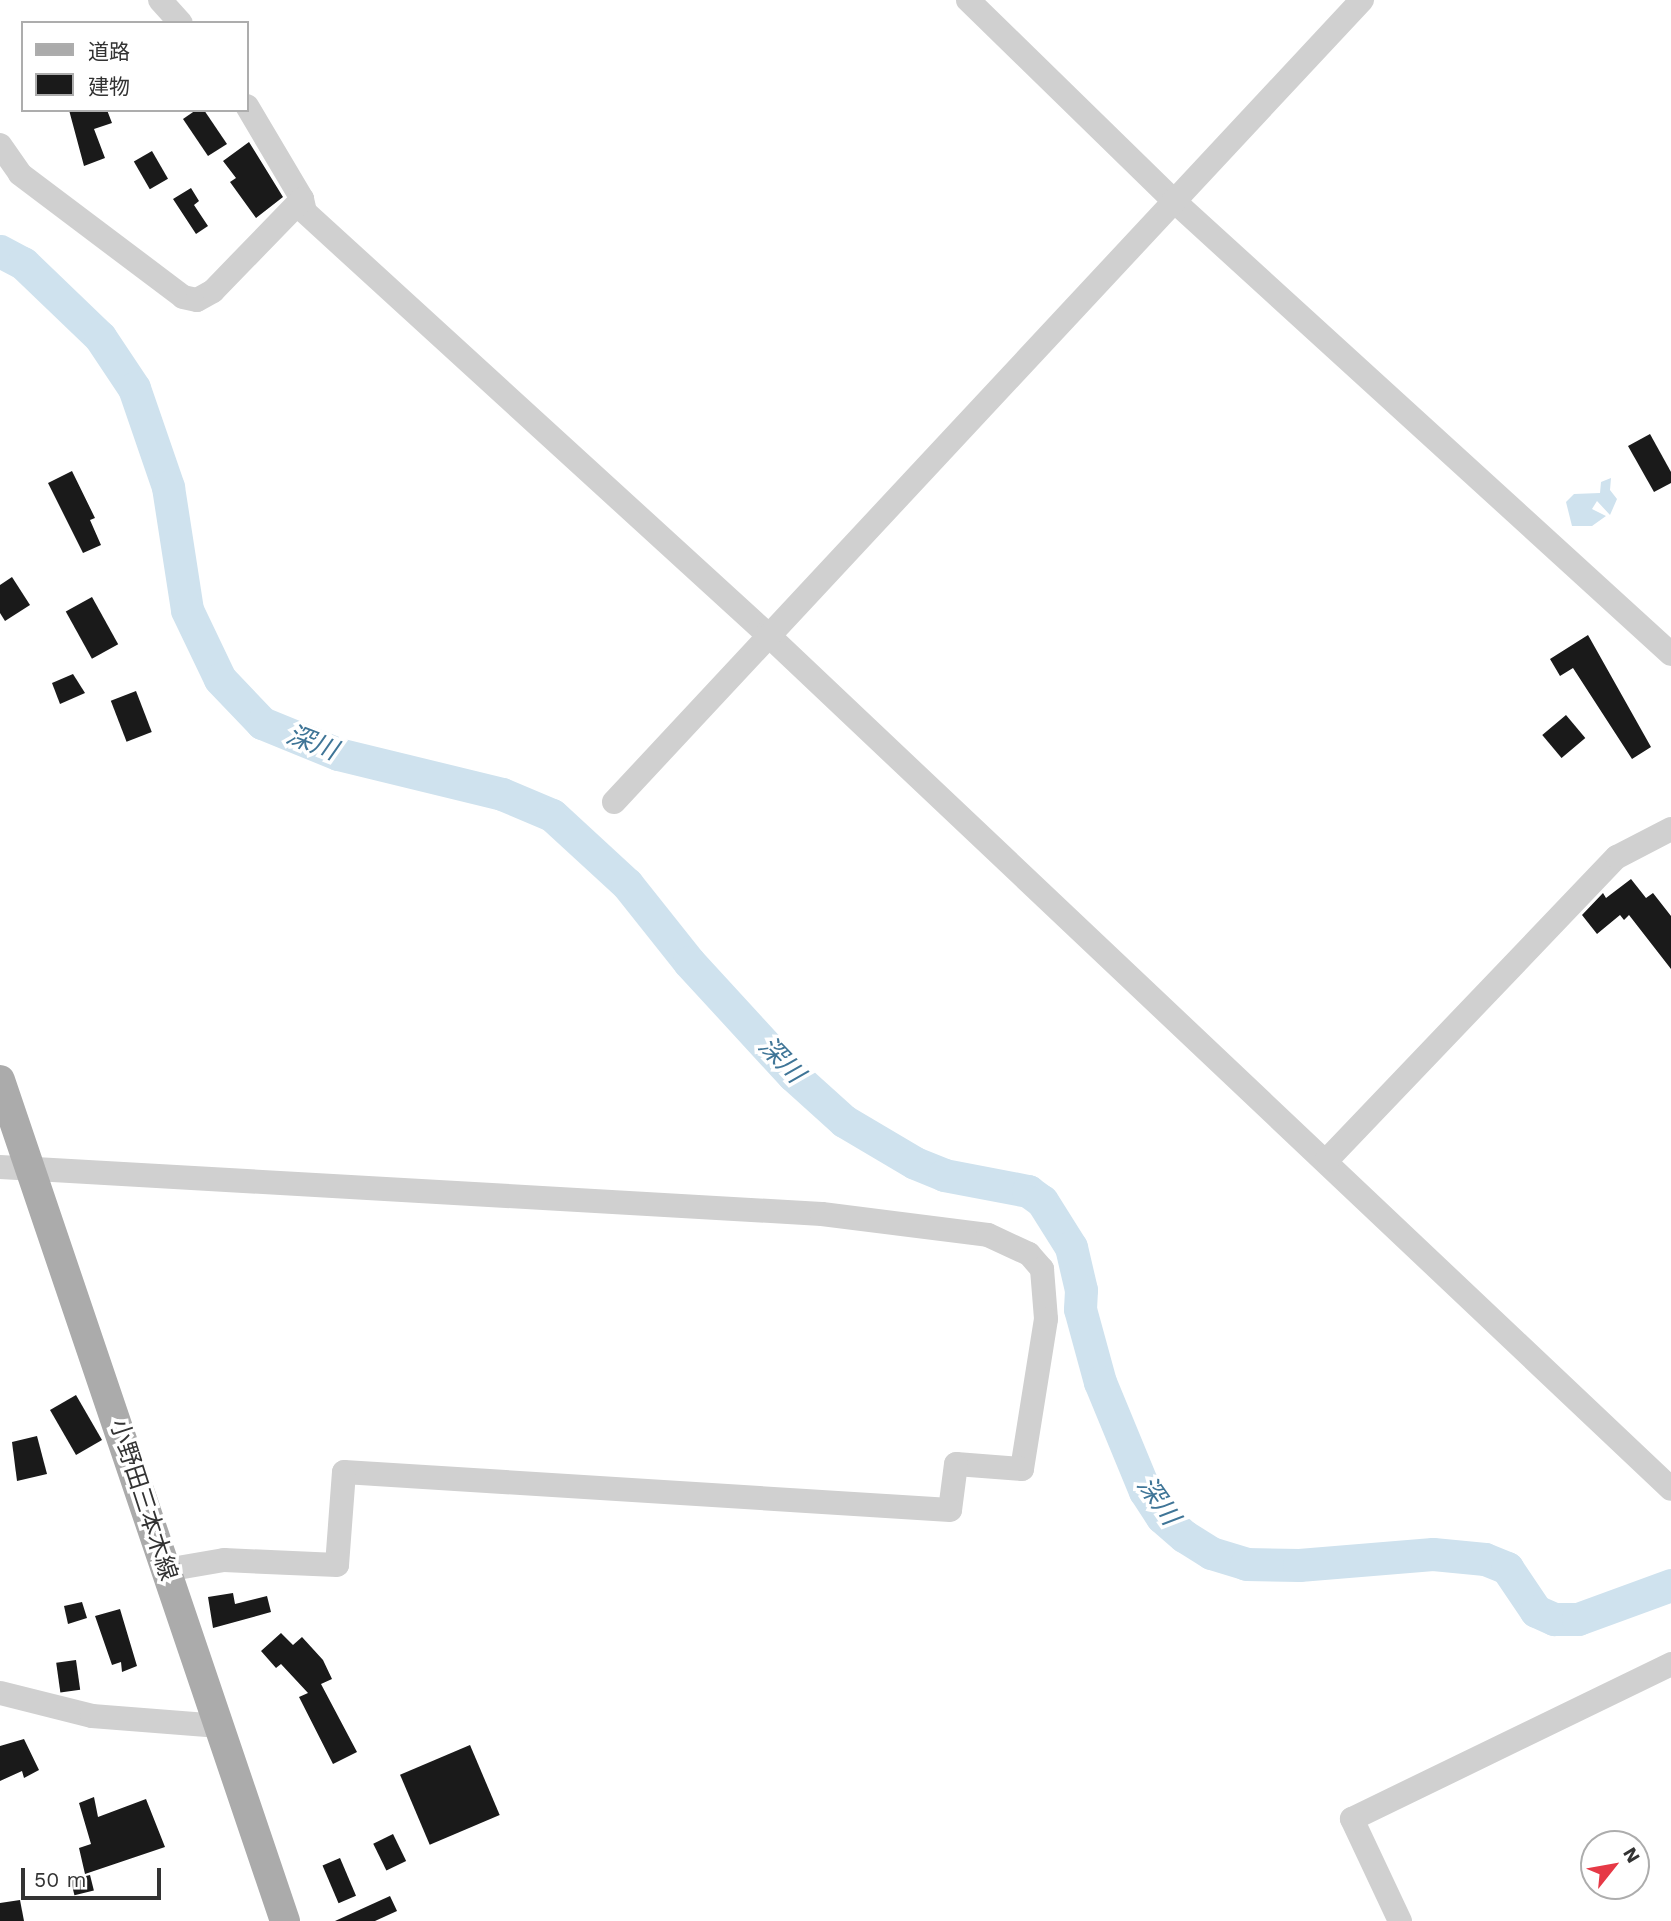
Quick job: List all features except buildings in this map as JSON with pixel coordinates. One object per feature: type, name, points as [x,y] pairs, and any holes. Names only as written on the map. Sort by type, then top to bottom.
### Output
[{"type":"main road","name":"小野田三本木線","points":[[0,1080],[285,1921]]},
{"type":"street","points":[[160,0],[179,21]]},
{"type":"street","points":[[968,0],[1173,200],[1671,654]]},
{"type":"street","points":[[614,802],[767,634],[1362,0]]},
{"type":"street","points":[[248,108],[302,199],[305,212],[767,634],[1327,1160],[1671,1489]]},
{"type":"street","points":[[0,145],[20,174],[183,296],[197,300],[213,291],[302,199]]},
{"type":"street","points":[[1327,1160],[1617,857],[1671,829]]},
{"type":"street","points":[[0,1167],[822,1213],[988,1235],[1029,1254],[1042,1269],[1046,1319],[1021,1469],[956,1464],[950,1510],[345,1472],[337,1565],[225,1560],[166,1570]]},
{"type":"street","points":[[1400,1921],[1352,1819],[1671,1664]]},
{"type":"street","points":[[0,1693],[92,1716],[220,1726]]},
{"type":"water","points":[[1611,478],[1610,490],[1617,499],[1610,515],[1597,501],[1592,509],[1606,516],[1592,526],[1572,526],[1566,502],[1574,494],[1600,493],[1601,482]]},
{"type":"waterway","name":"深川","points":[[0,251],[23,263],[100,337],[134,388],[168,487],[187,610],[220,679],[262,723],[338,754],[502,794],[552,815],[627,884],[689,962],[793,1075],[844,1121],[915,1163],[944,1175],[1028,1191],[1042,1201],[1071,1247],[1081,1290],[1080,1309],[1100,1382],[1145,1491],[1162,1517],[1184,1536],[1211,1553],[1246,1564],[1299,1565],[1433,1554],[1485,1559],[1507,1568],[1536,1611],[1554,1619],[1578,1619],[1671,1585]]}]
